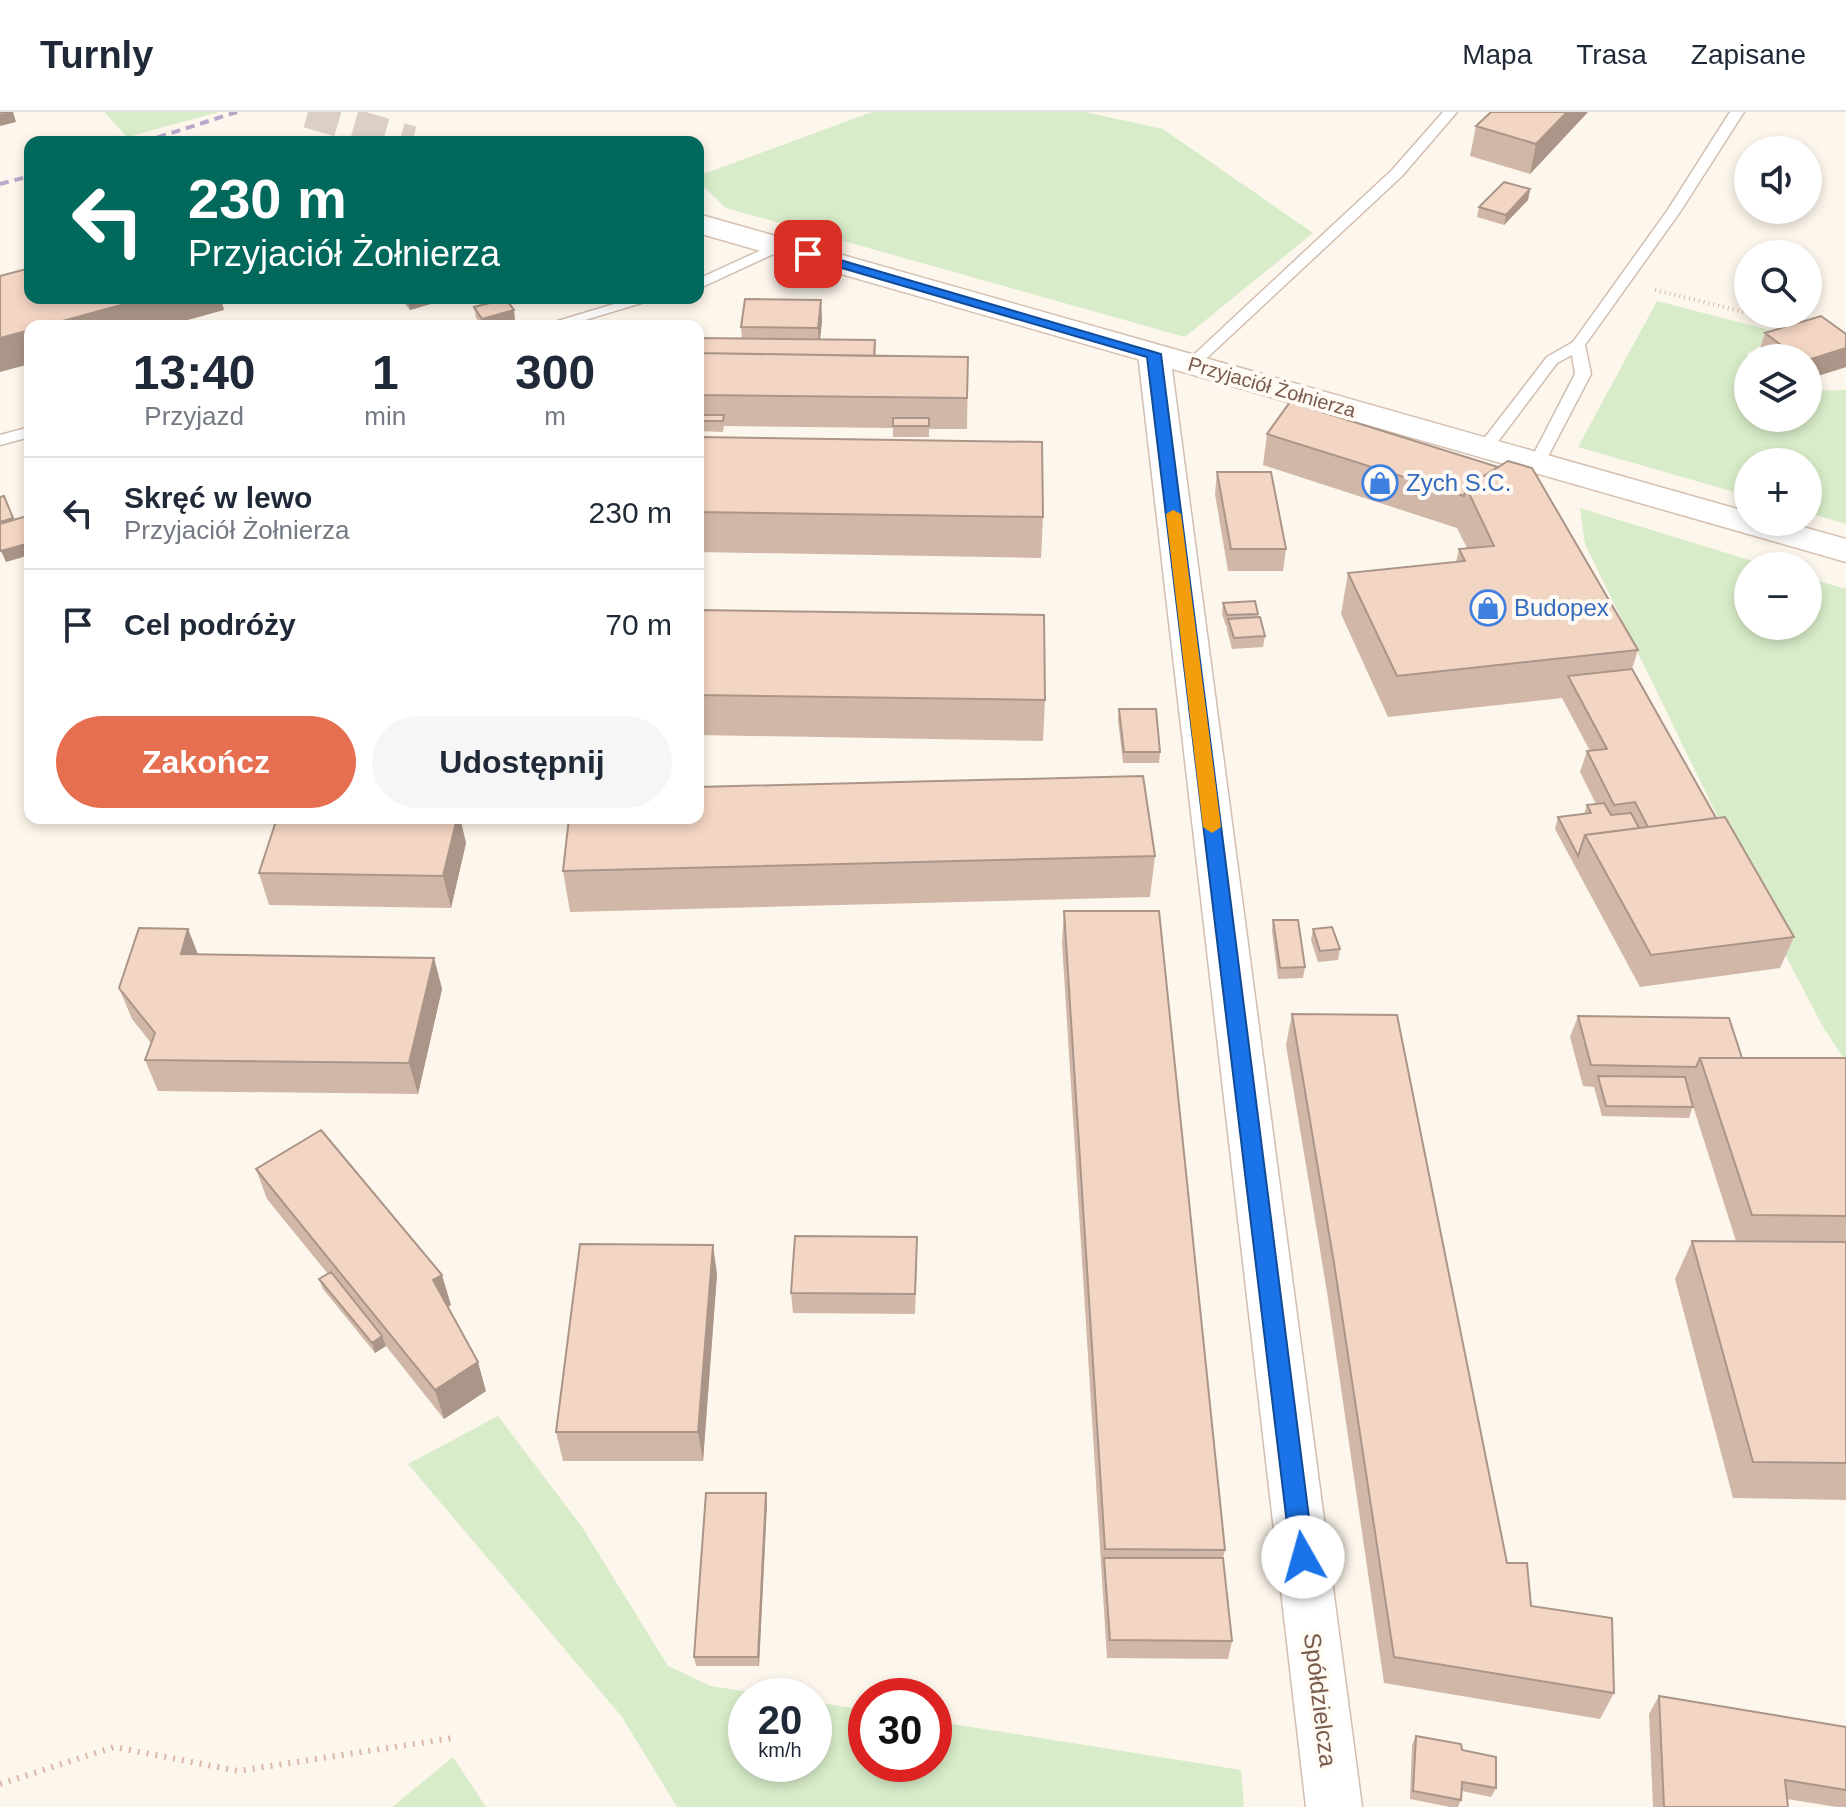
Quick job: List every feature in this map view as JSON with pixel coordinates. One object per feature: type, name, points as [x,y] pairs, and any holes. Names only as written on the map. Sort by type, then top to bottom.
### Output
[{"type":"main road","name":"Przyjaciół Żołnierza","points":[[704,225],[1846,551]]},
{"type":"street","name":"Spółdzielcza","points":[[1172,359],[1334,1807]]},
{"type":"lane","points":[[1172,359],[1397,173],[1450,112]]},
{"type":"lane","points":[[1485,448],[1552,360],[1578,345],[1737,112]]},
{"type":"lane","points":[[704,282],[779,246]]},
{"type":"lane","points":[[570,320],[629,304]]},
{"type":"lane","points":[[1537,463],[1583,374],[1578,345]]},
{"type":"lane","points":[[0,440],[24,434]]},
{"type":"path","points":[[1623,282],[1734,309]]},
{"type":"path","points":[[1797,328],[1806,331]]},
{"type":"path","points":[[0,1784],[114,1747],[238,1771],[453,1738]]},
{"type":"green space","points":[[104,112],[219,112],[131,136],[126,136]]},
{"type":"green space","points":[[872,112],[1085,112],[1163,129],[1313,233],[1185,337],[726,208],[704,188],[704,174]]},
{"type":"green space","points":[[1657,301],[1734,321],[1734,328],[1762,328],[1781,333],[1763,344],[1734,344],[1734,432],[1822,432],[1822,391],[1846,390],[1846,524],[1822,517],[1822,448],[1734,448],[1734,492],[1578,447]]},
{"type":"green space","points":[[1580,508],[1734,555],[1734,640],[1822,640],[1822,582],[1846,589],[1846,1062],[1822,1025],[1777,939],[1585,544]]},
{"type":"green space","points":[[498,1416],[582,1527],[668,1666],[711,1686],[728,1689],[728,1782],[832,1782],[832,1705],[848,1707],[848,1782],[952,1782],[952,1724],[1241,1770],[1244,1807],[677,1807],[622,1717],[408,1464]]},
{"type":"green space","points":[[453,1757],[486,1807],[392,1807]]},
{"type":"building","points":[[1491,112],[1567,112],[1536,144],[1476,126]]},
{"type":"building","points":[[1504,182],[1530,189],[1506,215],[1479,207]]},
{"type":"building","points":[[24,270],[24,304],[125,304],[66,320],[24,320],[24,332],[0,338],[0,276]]},
{"type":"building","points":[[745,299],[821,300],[818,328],[741,327]]},
{"type":"building","points":[[510,304],[514,310],[482,319],[474,307]]},
{"type":"building","points":[[1822,317],[1846,334],[1846,348],[1822,356],[1822,344],[1780,344],[1765,333],[1781,328],[1822,328]]},
{"type":"building","points":[[704,338],[875,340],[874,356],[704,353]]},
{"type":"building","points":[[704,353],[968,357],[967,398],[704,395]]},
{"type":"building","points":[[1290,402],[1498,467],[1466,487],[1464,496],[1267,434]]},
{"type":"building","points":[[704,415],[724,415],[723,421],[704,421]]},
{"type":"building","points":[[893,418],[929,418],[929,426],[893,426]]},
{"type":"building","points":[[704,437],[1042,442],[1043,517],[704,512]]},
{"type":"building","name":"Budopex","points":[[1508,461],[1532,468],[1638,650],[1397,676],[1348,573],[1465,561],[1459,549],[1494,546],[1466,487]]},
{"type":"building","points":[[1217,472],[1271,472],[1286,549],[1231,549]]},
{"type":"building","points":[[4,496],[13,518],[0,522],[0,497]]},
{"type":"building","points":[[24,517],[24,545],[1,551],[0,524]]},
{"type":"building","points":[[1255,601],[1258,614],[1227,615],[1223,603]]},
{"type":"building","points":[[704,610],[1044,615],[1045,700],[704,695]]},
{"type":"building","points":[[1260,617],[1265,636],[1234,638],[1228,619]]},
{"type":"building","points":[[1632,669],[1716,818],[1648,827],[1635,802],[1614,805],[1587,751],[1607,749],[1568,676]]},
{"type":"building","points":[[1119,709],[1156,709],[1160,752],[1124,752]]},
{"type":"building","points":[[1143,776],[1155,856],[563,871],[568,824],[704,824],[704,787]]},
{"type":"building","points":[[1604,803],[1611,815],[1631,813],[1639,828],[1585,835],[1578,856],[1558,817],[1591,813],[1587,805]]},
{"type":"building","points":[[1725,817],[1794,937],[1651,955],[1585,835]]},
{"type":"building","points":[[275,824],[456,824],[443,876],[259,873]]},
{"type":"building","points":[[1064,911],[1159,911],[1225,1550],[1105,1549]]},
{"type":"building","points":[[1273,920],[1298,920],[1305,967],[1280,968]]},
{"type":"building","points":[[1332,927],[1340,949],[1320,951],[1313,929]]},
{"type":"building","points":[[139,928],[188,929],[181,954],[434,958],[409,1063],[145,1060],[155,1033],[119,988]]},
{"type":"building","points":[[1292,1014],[1397,1015],[1507,1563],[1527,1563],[1531,1606],[1612,1618],[1614,1693],[1394,1657],[1334,1263]]},
{"type":"building","points":[[1578,1016],[1729,1018],[1742,1058],[1700,1058],[1696,1067],[1591,1065]]},
{"type":"building","points":[[1700,1058],[1846,1058],[1846,1216],[1752,1215]]},
{"type":"building","points":[[1598,1076],[1685,1077],[1693,1107],[1606,1106]]},
{"type":"building","points":[[321,1130],[442,1275],[433,1280],[478,1362],[435,1390],[256,1169]]},
{"type":"building","points":[[795,1236],[917,1237],[915,1294],[791,1293]]},
{"type":"building","points":[[1692,1241],[1846,1242],[1846,1463],[1753,1462]]},
{"type":"building","points":[[580,1244],[713,1245],[698,1432],[556,1432]]},
{"type":"building","points":[[331,1272],[382,1336],[372,1343],[319,1279]]},
{"type":"building","points":[[706,1493],[766,1493],[758,1657],[694,1657]]},
{"type":"building","points":[[1104,1558],[1223,1558],[1232,1641],[1110,1640]]},
{"type":"building","points":[[1659,1696],[1846,1727],[1846,1790],[1785,1780],[1788,1807],[1664,1807]]},
{"type":"building","points":[[1416,1736],[1461,1744],[1462,1750],[1496,1757],[1496,1788],[1462,1782],[1461,1800],[1413,1791]]},
{"type":"tunnel","points":[[308,112],[391,136]]},
{"type":"railway","points":[[162,136],[237,112]]},
{"type":"railway","points":[[0,184],[24,178]]},
{"type":"slow traffic","points":[[1173,514],[1212,827]]},
{"type":"place","name":"Zych S.C.","points":[[1380,483]]},
{"type":"place","name":"Budopex","points":[[1488,608]]},
{"type":"route","points":[[808,254],[1154,354],[1303,1557]]}]
